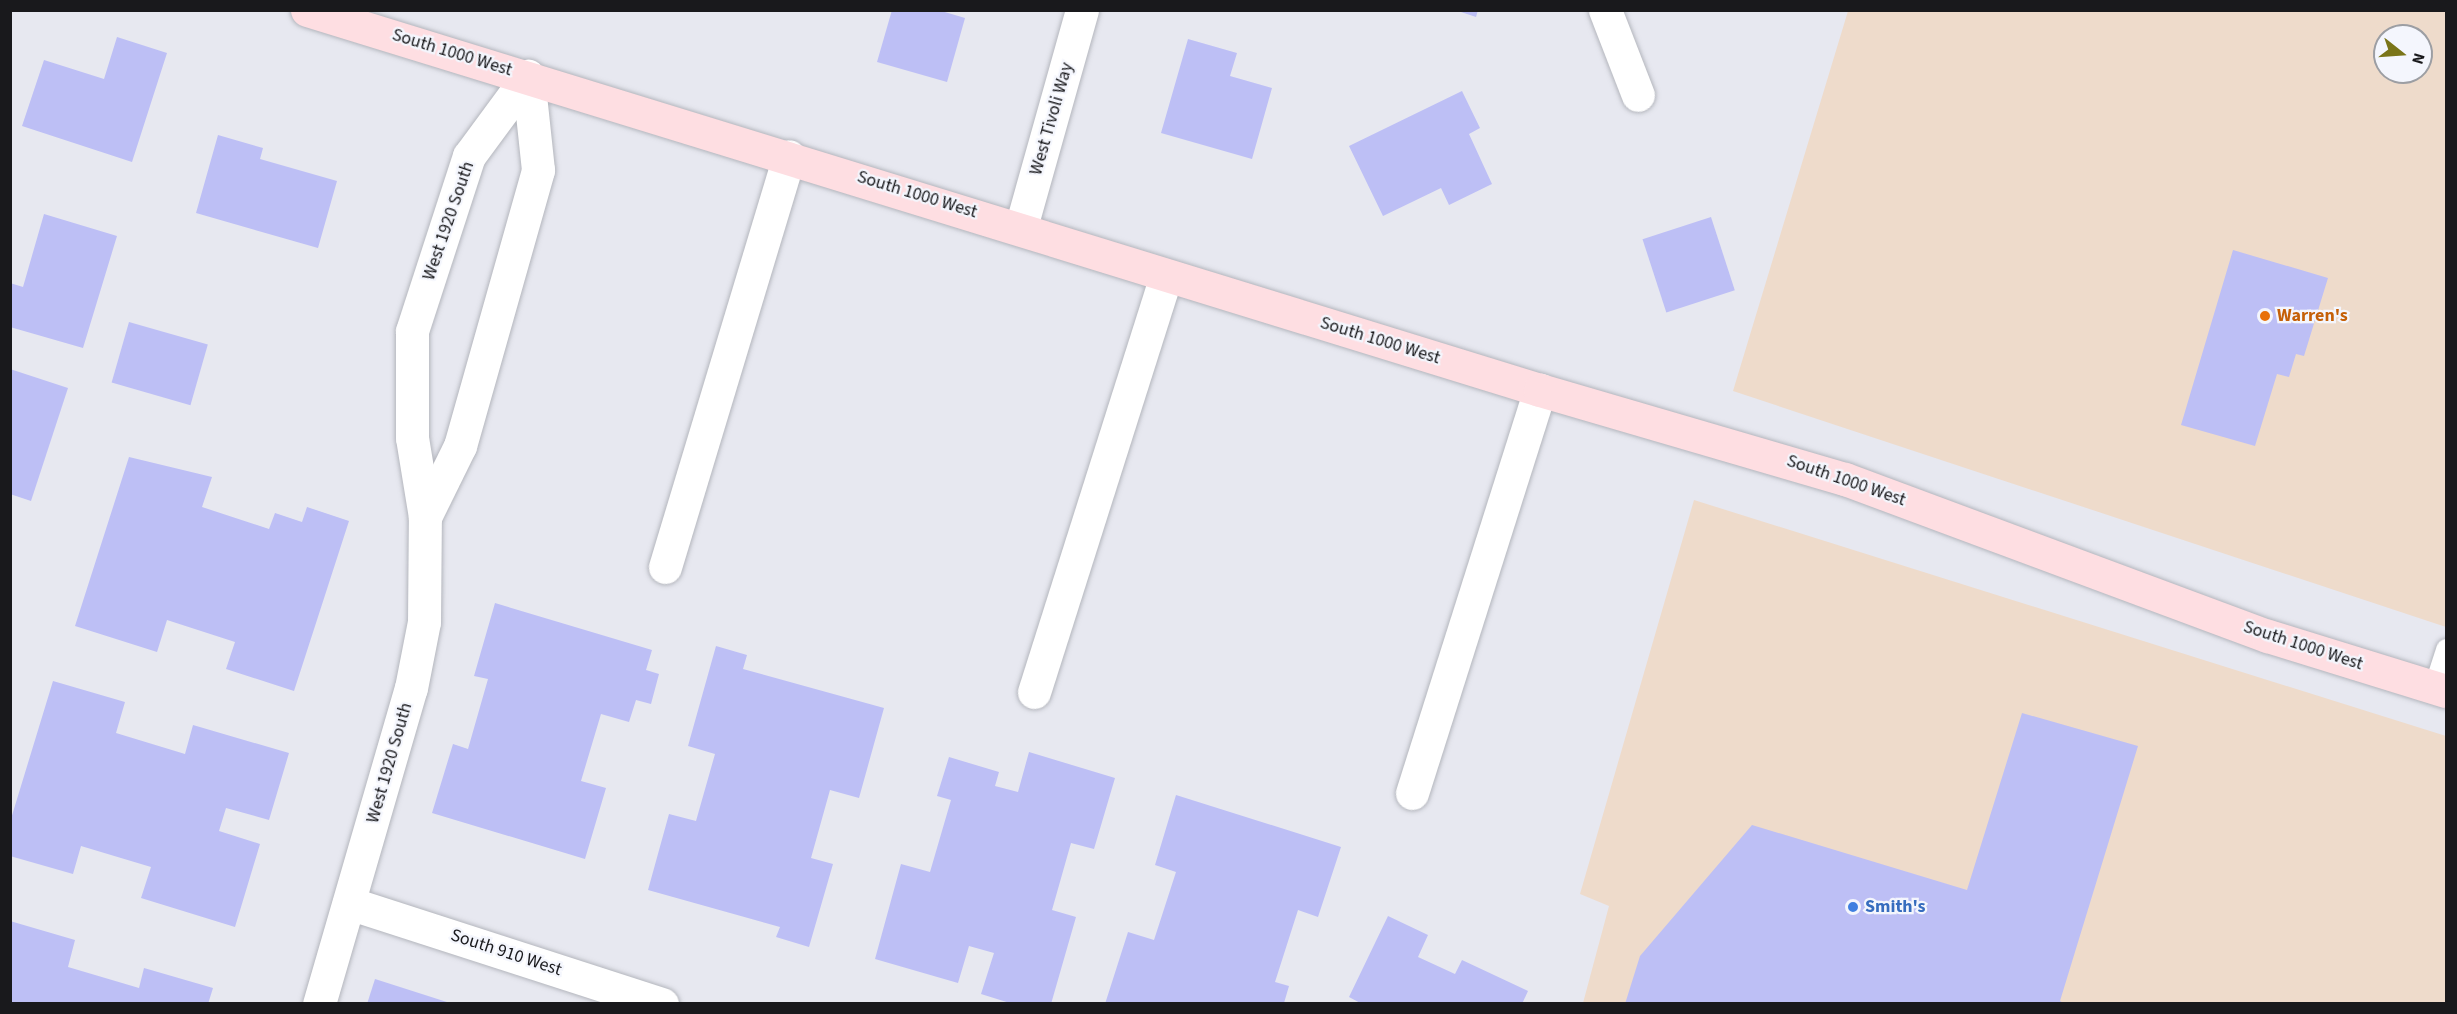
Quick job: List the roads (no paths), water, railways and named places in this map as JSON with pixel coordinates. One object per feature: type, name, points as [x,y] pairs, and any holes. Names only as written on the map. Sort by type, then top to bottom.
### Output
[{"type":"main road","name":"South 1000 West","points":[[307,10],[1022,227],[1166,276],[1540,390],[1845,479],[2268,636],[2440,689]]},
{"type":"street","name":"West Tivoli Way","points":[[1022,227],[1082,10]]},
{"type":"street","points":[[1605,10],[1638,95]]},
{"type":"street","name":"West 1920 South","points":[[425,517],[460,446],[538,170],[528,76]]},
{"type":"street","name":"West 1920 South","points":[[319,1004],[415,666],[424,622],[425,517],[412,438],[412,331],[469,156],[528,76]]},
{"type":"street","points":[[665,567],[789,156]]},
{"type":"street","points":[[1034,692],[1166,276]]},
{"type":"street","points":[[1412,793],[1540,390]]},
{"type":"street","name":"South 910 West","points":[[349,903],[662,1004]]},
{"type":"lane","points":[[2440,689],[2446,649]]},
{"type":"place","name":"Warren's","points":[[2265,316]]},
{"type":"place","name":"Smith's","points":[[1853,907]]}]
